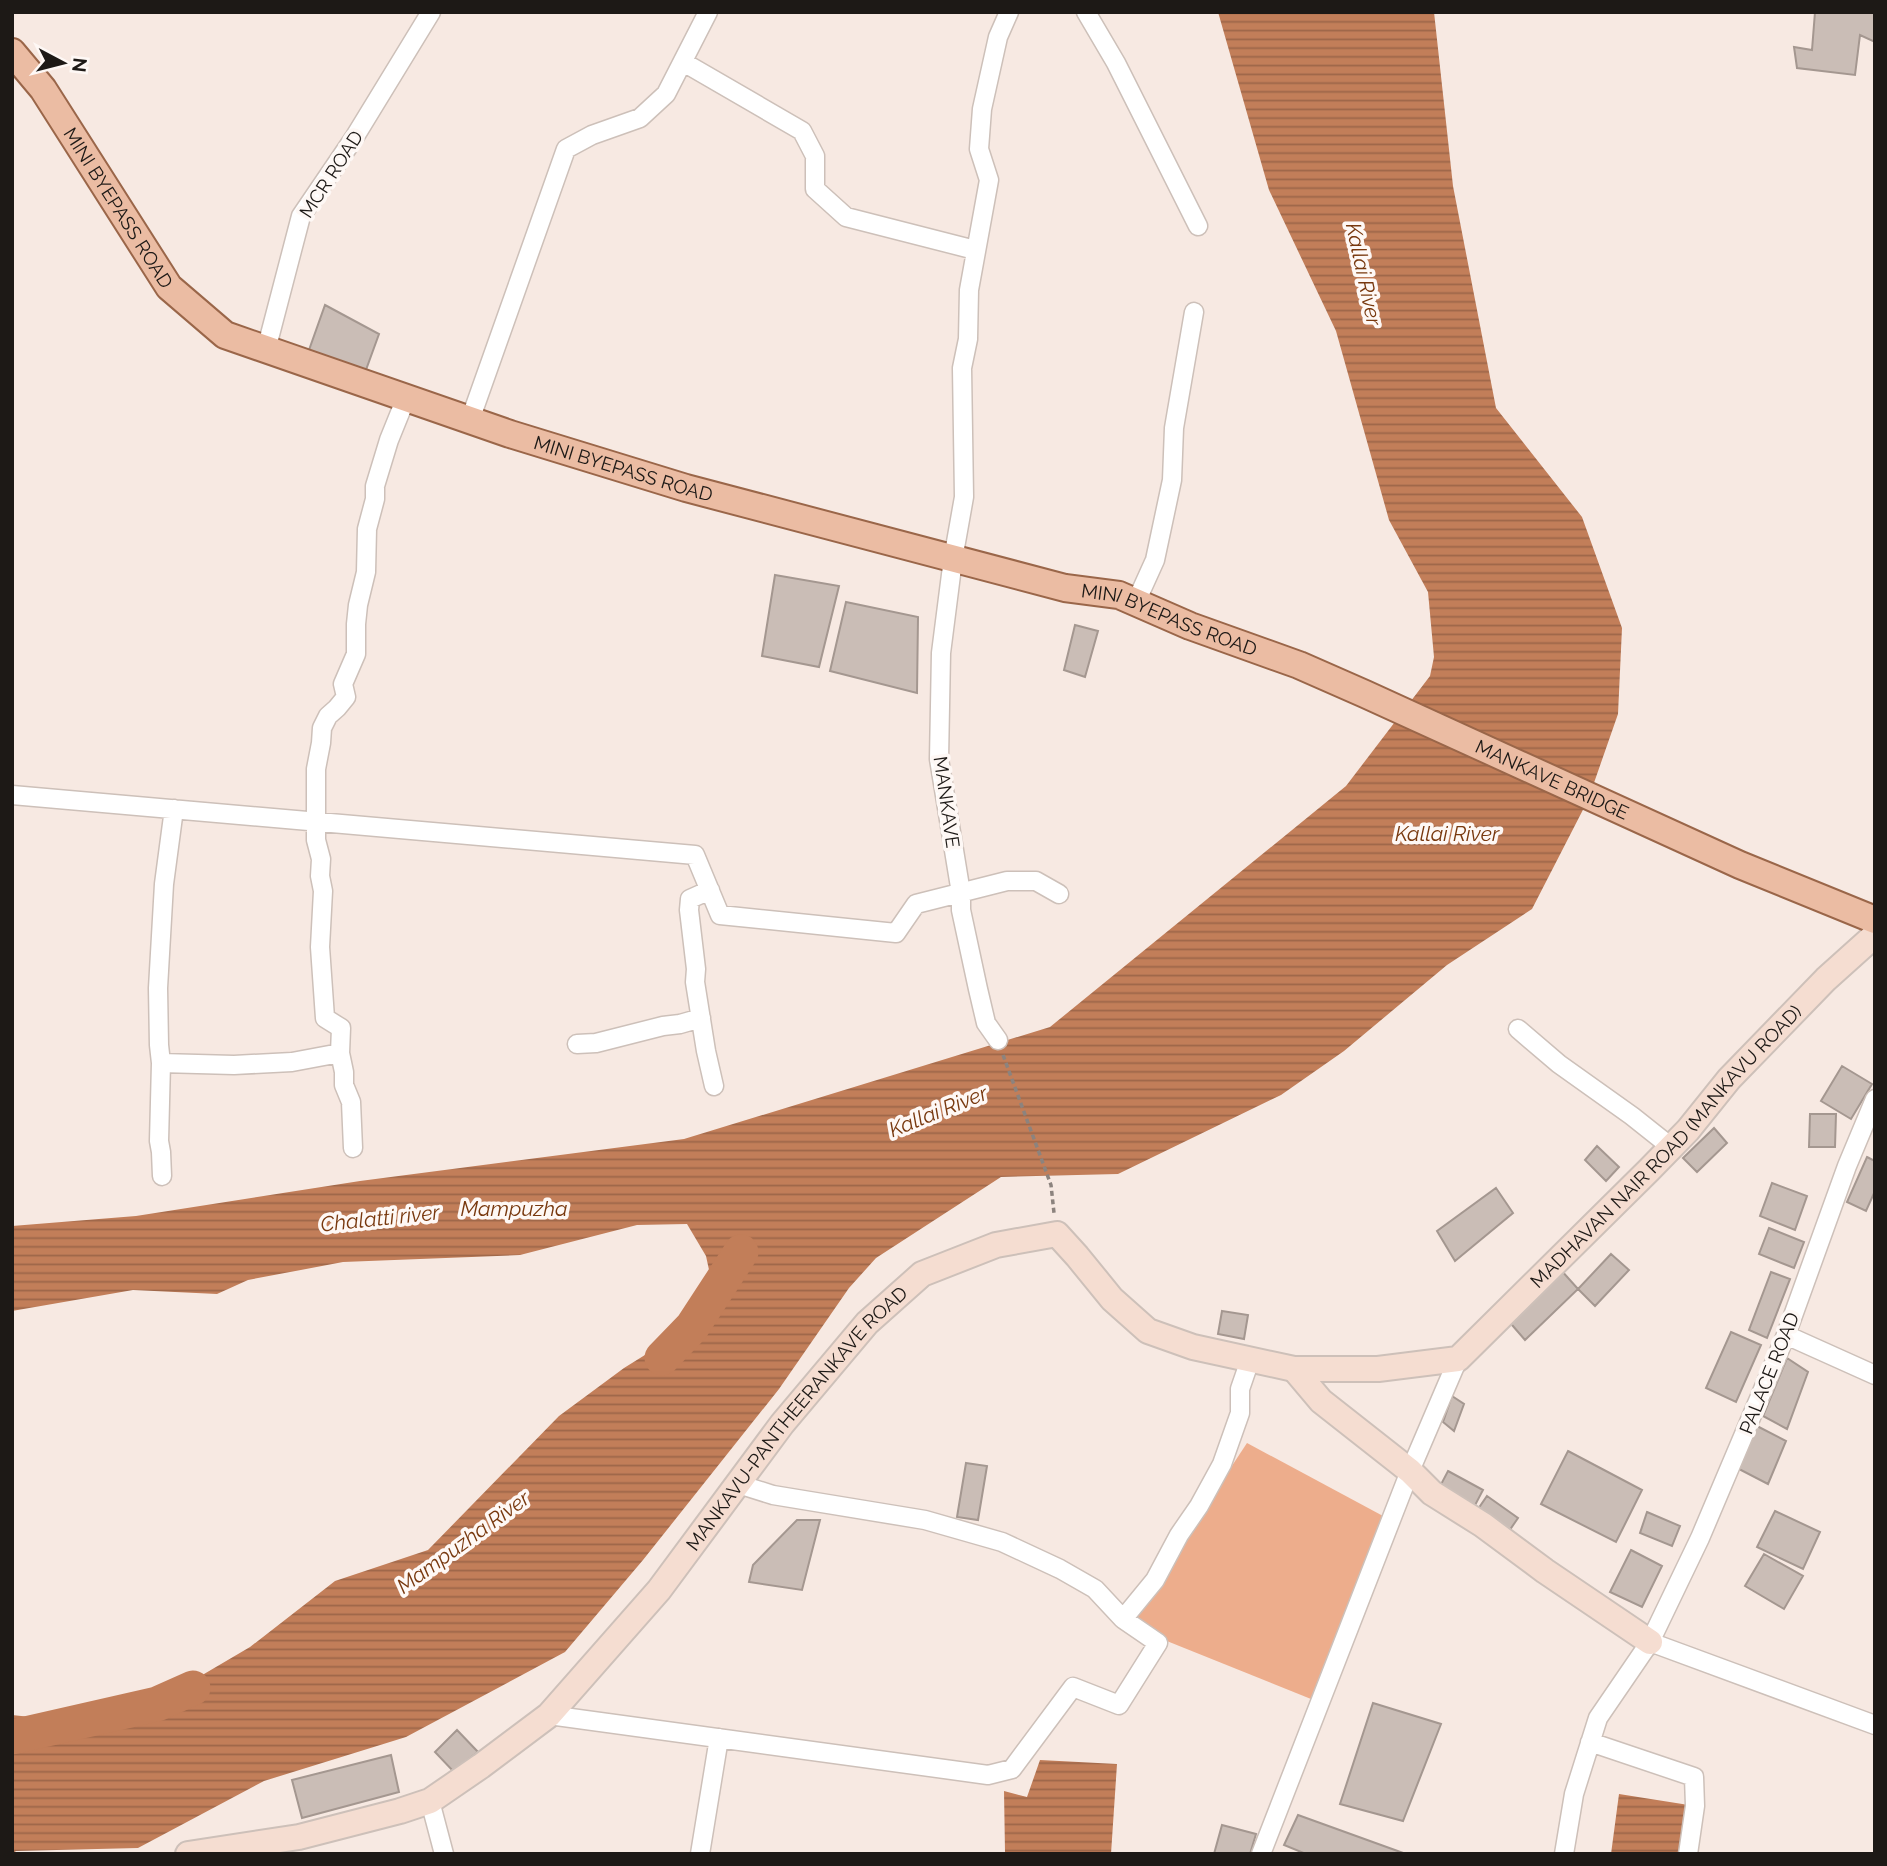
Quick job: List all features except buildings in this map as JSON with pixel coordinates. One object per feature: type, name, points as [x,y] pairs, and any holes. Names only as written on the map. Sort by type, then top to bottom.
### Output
[{"type":"main road","name":"MINI BYEPASS ROAD","points":[[12,52],[43,89],[169,287],[225,335],[470,420],[686,488],[1065,588],[1119,595],[1190,626],[1299,665],[1365,694]]},
{"type":"main road","name":"MANKAVE BRIDGE","points":[[1365,694],[1740,865],[1875,920]]},
{"type":"main road","name":"MADHAVAN NAIR ROAD (MANKAVU ROAD)","points":[[1458,1359],[1688,1130],[1729,1079],[1826,979],[1875,935]]},
{"type":"main road","points":[[1057,1234],[1112,1299],[1148,1331],[1194,1347],[1294,1369],[1378,1369],[1458,1359]]},
{"type":"main road","name":"MANKAVU-PANTHEERANKAVE ROAD","points":[[188,1854],[299,1838],[430,1801],[481,1766],[549,1714],[659,1590],[782,1424],[867,1324],[922,1274],[996,1245],[1057,1234]]},
{"type":"main road","points":[[1294,1369],[1321,1401],[1410,1471],[1433,1493],[1650,1642]]},
{"type":"street","name":"MCR ROAD","points":[[266,350],[301,216],[354,138],[430,12]]},
{"type":"street","points":[[470,420],[566,149],[592,135],[640,118],[666,94],[708,12]]},
{"type":"street","name":"MANKAVE","points":[[998,1040],[986,1023],[971,963],[939,759],[941,653],[964,497],[962,369],[968,339],[969,290],[989,180],[979,149],[982,109],[998,37],[1009,12]]},
{"type":"street","points":[[1086,12],[1116,62],[1198,226]]},
{"type":"street","points":[[682,62],[802,131],[815,156],[815,189],[846,217],[975,250]]},
{"type":"street","points":[[1136,603],[1155,559],[1172,480],[1174,428],[1194,312]]},
{"type":"street","points":[[353,1148],[351,1102],[344,1085],[340,1053],[341,1028],[326,1018],[320,947],[323,891],[321,859],[316,840],[316,769],[322,728],[328,716],[346,697],[343,684],[356,654],[357,615],[366,572],[367,529],[375,486],[393,425],[406,398]]},
{"type":"street","points":[[14,793],[695,855],[720,915],[896,933],[916,904],[1007,881],[1036,881],[1059,894]]},
{"type":"street","points":[[162,1177],[159,1141],[159,964],[164,884],[174,809]]},
{"type":"street","points":[[710,890],[690,899],[689,910],[695,982],[714,1086]]},
{"type":"street","points":[[577,1044],[596,1043],[701,1018]]},
{"type":"street","points":[[1518,1029],[1559,1064],[1671,1147]]},
{"type":"street","points":[[161,1063],[257,1064],[292,1062],[340,1053]]},
{"type":"street","name":"PALACE ROAD","points":[[1564,1854],[1574,1794],[1598,1718],[1650,1642],[1700,1538],[1786,1335],[1847,1166],[1875,1099]]},
{"type":"street","points":[[1786,1335],[1875,1375]]},
{"type":"street","points":[[1261,1854],[1410,1471],[1458,1359]]},
{"type":"street","points":[[1123,1619],[1155,1580],[1222,1464],[1240,1413],[1240,1389],[1250,1360]]},
{"type":"street","points":[[549,1714],[988,1775],[1012,1769],[1073,1687],[1119,1705],[1158,1643],[1123,1619],[1095,1589],[1002,1542],[925,1520],[773,1495],[738,1484]]},
{"type":"street","points":[[1650,1642],[1875,1726]]},
{"type":"street","points":[[700,1854],[719,1738]]},
{"type":"street","points":[[1590,1742],[1694,1777],[1695,1806],[1688,1854]]},
{"type":"street","points":[[430,1801],[444,1854]]},
{"type":"path","points":[[998,1040],[1051,1185],[1057,1234]]},
{"type":"shaded area","points":[[1247,1443],[1383,1516],[1311,1699],[1127,1625]]},
{"type":"water","name":"Kallai River","points":[[1218,12],[1434,12],[1453,186],[1496,408],[1582,517],[1622,628],[1618,714],[1588,800],[1532,909],[1447,965],[1344,1051],[1281,1095],[1118,1174],[1001,1177],[876,1258],[849,1288],[779,1389],[643,1560],[565,1652],[406,1737],[264,1781],[138,1848],[16,1851],[12,1854],[12,1715],[58,1720],[100,1712],[124,1721],[250,1647],[335,1581],[428,1550],[559,1416],[624,1368],[698,1322],[716,1302],[706,1256],[687,1224],[637,1225],[520,1255],[343,1262],[248,1280],[217,1294],[133,1290],[12,1311],[12,1226],[136,1216],[360,1181],[684,1139],[1050,1027],[1346,786],[1430,676],[1434,657],[1428,592],[1389,520],[1336,331],[1269,190]]},
{"type":"water","points":[[1040,1760],[1117,1764],[1111,1854],[1005,1852],[1004,1791],[1027,1797]]},
{"type":"water","points":[[1619,1794],[1695,1806],[1689,1854],[1611,1854]]},
{"type":"waterway","name":"Mampuzha River","points":[[662,1358],[692,1327],[741,1252]]},
{"type":"waterway","name":"Mampuzha River","points":[[12,1737],[157,1704],[193,1688]]},
{"type":"water label","name":"Mampuzha","points":[[514,1208]]},
{"type":"water label","name":"Chalatti river","points":[[380,1218]]}]
